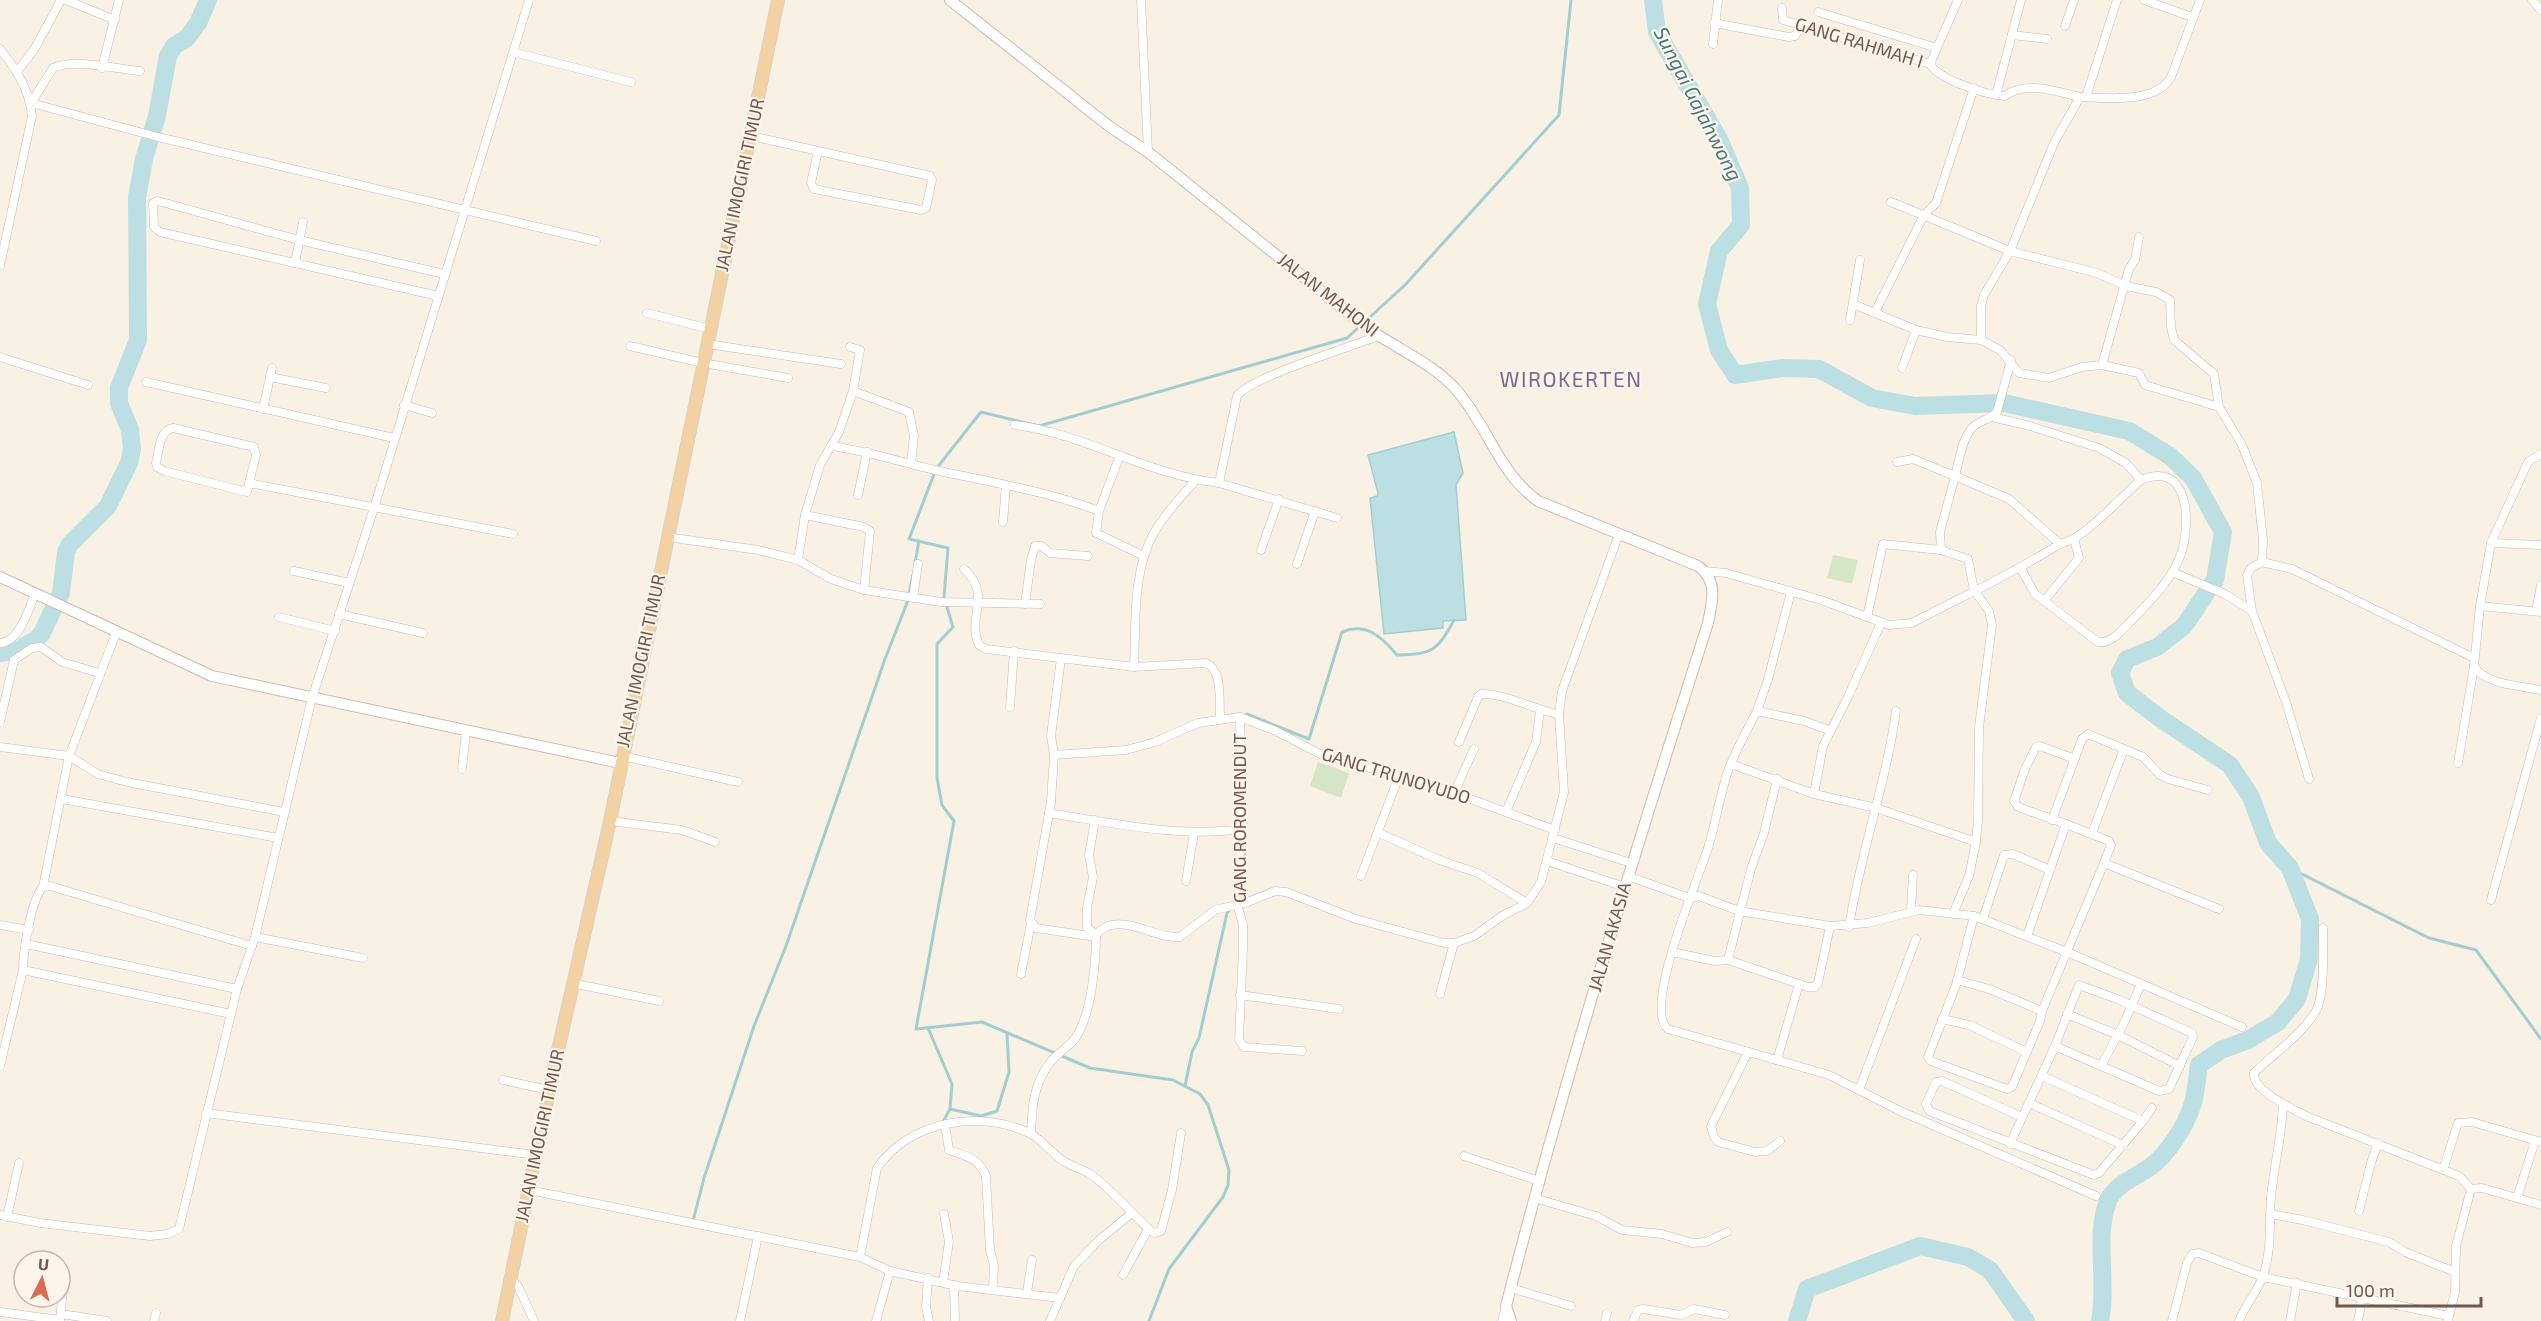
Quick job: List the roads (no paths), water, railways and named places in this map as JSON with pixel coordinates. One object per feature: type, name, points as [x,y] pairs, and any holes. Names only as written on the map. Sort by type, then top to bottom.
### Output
[{"type":"main road","name":"JALAN IMOGIRI TIMUR","points":[[502,1321],[549,1090],[609,821],[778,0]]},
{"type":"street","points":[[17,72],[35,48],[61,0]]},
{"type":"street","points":[[66,0],[115,20]]},
{"type":"street","points":[[102,68],[119,0]]},
{"type":"street","points":[[20,1163],[4,1216],[40,1224],[150,1236],[175,1232],[179,1229],[237,989],[255,937],[312,698],[374,508],[529,0]]},
{"type":"street","name":"JALAN MAHONI","points":[[950,0],[1110,127],[1148,152],[1374,333],[1429,365],[1448,380],[1461,395],[1513,478],[1524,491],[1538,501],[1685,560],[1704,571]]},
{"type":"street","points":[[1141,0],[1148,152]]},
{"type":"street","points":[[1713,44],[1718,0]]},
{"type":"street","points":[[1930,64],[1958,0]]},
{"type":"street","points":[[2021,0],[1996,95],[2005,96],[2014,89],[2020,88],[2055,91],[2083,97],[2130,96],[2153,92],[2165,87],[2171,77],[2200,0]]},
{"type":"street","points":[[2065,26],[2074,0]]},
{"type":"street","points":[[1981,340],[1981,306],[1984,295],[2010,252],[2054,143],[2083,97],[2117,0]]},
{"type":"street","points":[[2144,0],[2192,17]]},
{"type":"street","points":[[2532,0],[2541,10]]},
{"type":"street","name":"GANG RAHMAH I","points":[[1782,8],[1783,20],[1930,64],[1934,71],[1996,95]]},
{"type":"street","points":[[1818,12],[1937,48]]},
{"type":"street","points":[[1714,23],[1789,37],[1795,36],[1801,25]]},
{"type":"street","points":[[2012,35],[2047,39]]},
{"type":"street","points":[[0,49],[24,83],[31,103],[30,127],[0,266]]},
{"type":"street","points":[[513,52],[631,82]]},
{"type":"street","points":[[31,103],[53,68],[66,64],[140,71]]},
{"type":"street","points":[[1875,312],[1924,215],[1936,203],[1974,88]]},
{"type":"street","points":[[31,103],[145,134],[596,241]]},
{"type":"street","points":[[751,136],[930,176],[932,180],[926,208],[921,210],[814,189],[811,183],[818,151]]},
{"type":"street","points":[[438,296],[160,232],[154,227],[153,203],[155,201],[171,204],[299,240],[444,274]]},
{"type":"street","points":[[1891,202],[2010,252],[2097,273],[2126,286],[2156,292],[2170,300],[2174,340],[2214,374],[2219,407],[2242,446],[2257,483],[2263,529],[2262,562]]},
{"type":"street","points":[[295,263],[303,222]]},
{"type":"street","points":[[2102,365],[2139,237]]},
{"type":"street","points":[[1850,320],[1860,260]]},
{"type":"street","points":[[1853,304],[1916,330],[1947,337],[1981,340],[1992,344],[2011,360],[2019,373],[2049,378],[2082,367],[2102,365],[2139,373],[2145,385],[2219,407]]},
{"type":"street","points":[[647,313],[710,329]]},
{"type":"street","points":[[1902,368],[1916,330]]},
{"type":"street","points":[[1219,483],[1237,396],[1241,391],[1374,333]]},
{"type":"street","points":[[707,344],[841,364]]},
{"type":"street","points":[[630,346],[703,363],[788,378]]},
{"type":"street","points":[[798,560],[805,515],[820,465],[832,446],[853,391],[860,350],[850,347]]},
{"type":"street","points":[[0,357],[88,385]]},
{"type":"street","points":[[1941,550],[1940,532],[1971,428],[1992,417],[2000,406],[2011,360]]},
{"type":"street","points":[[263,409],[271,372],[326,388]]},
{"type":"street","points":[[146,382],[394,438]]},
{"type":"street","points":[[853,391],[909,412],[914,436],[910,463]]},
{"type":"street","points":[[404,405],[432,412]]},
{"type":"street","points":[[1992,417],[2099,448],[2126,463],[2141,480]]},
{"type":"street","points":[[1015,425],[1052,430],[1158,471],[1219,483],[1337,518]]},
{"type":"street","points":[[173,428],[254,447],[256,455],[249,483],[247,492],[159,469],[156,463],[164,433],[167,429],[173,428]]},
{"type":"street","points":[[832,446],[1006,484],[1079,503],[1099,511]]},
{"type":"street","points":[[858,495],[867,452]]},
{"type":"street","points":[[2458,762],[2491,543],[2528,462],[2541,454]]},
{"type":"street","points":[[1120,455],[1099,511],[1096,530],[1098,535],[1144,556]]},
{"type":"street","points":[[1897,462],[1913,459],[2009,499],[2060,544]]},
{"type":"street","points":[[1704,571],[1726,573],[1791,592],[1881,623],[1902,626],[1912,624],[1974,590],[2002,580],[2020,567],[2043,556],[2060,544],[2074,539],[2094,524],[2141,480],[2150,476],[2164,476],[2178,484],[2182,492],[2186,516],[2184,538],[2181,553],[2172,572],[2156,596],[2127,626],[2105,643],[2098,642],[2078,628],[2035,594],[2020,567]]},
{"type":"street","points":[[1134,667],[1137,597],[1144,556],[1162,520],[1196,480]]},
{"type":"street","points":[[249,483],[513,534]]},
{"type":"street","points":[[1003,522],[1006,484]]},
{"type":"street","points":[[1260,550],[1279,500]]},
{"type":"street","points":[[1297,564],[1315,511]]},
{"type":"street","points":[[805,515],[864,527],[870,531],[864,590]]},
{"type":"street","points":[[1031,923],[1036,928],[1096,935],[1108,926],[1122,926],[1164,936],[1180,937],[1215,910],[1248,902],[1275,891],[1286,892],[1356,919],[1428,941],[1454,943],[1474,936],[1502,916],[1527,903],[1541,882],[1564,792],[1559,714],[1565,682],[1619,534]]},
{"type":"street","points":[[667,537],[759,550],[798,560],[831,579],[864,590],[945,602],[1040,604]]},
{"type":"street","points":[[2044,601],[2079,558],[2074,539]]},
{"type":"street","points":[[2491,543],[2541,545]]},
{"type":"street","points":[[1867,617],[1883,544],[1941,550],[1968,559],[1974,590],[1989,611],[1992,626],[1979,727],[1976,842],[1969,876],[1953,914]]},
{"type":"street","points":[[1025,604],[1035,546],[1042,546],[1050,553],[1088,556]]},
{"type":"street","points":[[2309,779],[2286,702],[2252,611],[2247,575],[2251,568],[2262,562],[2292,569],[2474,662],[2476,670],[2494,680],[2541,690]]},
{"type":"street","points":[[912,598],[918,564]]},
{"type":"street","points":[[964,569],[977,585],[976,640],[979,645],[986,649],[1134,667],[1200,662],[1209,664],[1217,674],[1221,718]]},
{"type":"street","points":[[294,571],[349,583]]},
{"type":"street","name":"JALAN AKASIA","points":[[1506,1306],[1534,1198],[1631,863],[1708,623],[1713,590],[1710,579],[1704,571]]},
{"type":"street","points":[[2172,572],[2225,594],[2252,611]]},
{"type":"street","points":[[0,577],[212,676],[466,731],[738,782]]},
{"type":"street","points":[[2480,606],[2539,611],[2541,585]]},
{"type":"street","points":[[1791,592],[1768,679],[1757,711],[1731,764],[1708,848],[1678,926],[1661,1015],[1662,1024],[1668,1029],[1821,1072],[1900,1111],[2096,1196]]},
{"type":"street","points":[[0,643],[15,638],[38,596]]},
{"type":"street","points":[[339,615],[423,633]]},
{"type":"street","points":[[279,617],[335,631]]},
{"type":"street","points":[[1814,794],[1819,762],[1829,730],[1847,699],[1881,623]]},
{"type":"street","points":[[0,1066],[23,970],[29,930],[38,895],[43,887],[69,756],[116,633]]},
{"type":"street","points":[[0,722],[14,660],[32,648],[41,647],[62,662],[99,674]]},
{"type":"street","points":[[1010,706],[1014,651]]},
{"type":"street","points":[[1021,974],[1049,813],[1054,755],[1051,736],[1061,658]]},
{"type":"street","points":[[1459,742],[1481,694],[1496,696],[1540,711],[1559,714]]},
{"type":"street","points":[[1506,812],[1536,742],[1540,711]]},
{"type":"street","points":[[1757,711],[1804,721],[1829,730]]},
{"type":"street","points":[[1849,927],[1859,871],[1892,742],[1896,711]]},
{"type":"street","name":"GANG TRUNOYUDO","points":[[1240,717],[1276,731],[1320,754],[1454,793],[1631,863]]},
{"type":"street","name":"GANG ROROMENDUT","points":[[1054,755],[1126,750],[1155,742],[1198,723],[1240,717],[1242,829],[1237,904],[1243,925],[1239,1040],[1244,1047],[1302,1051]]},
{"type":"street","points":[[2491,900],[2541,718]]},
{"type":"street","points":[[462,769],[466,731]]},
{"type":"street","points":[[2052,820],[2083,737],[2088,734],[2143,757],[2160,775],[2208,790]]},
{"type":"street","points":[[2050,870],[2013,854],[2004,855],[1978,917],[1929,1058],[1931,1061],[2010,1088],[2040,1022],[2042,1011],[2104,863],[2110,843],[2092,833],[2052,820],[2015,804],[2025,769],[2035,749],[2040,746],[2074,759]]},
{"type":"street","points":[[0,747],[69,756],[98,774],[127,782],[284,812]]},
{"type":"street","points":[[1454,793],[1474,749]]},
{"type":"street","points":[[2092,833],[2124,749]]},
{"type":"street","points":[[1731,764],[1814,794],[1876,808],[1976,842]]},
{"type":"street","points":[[1361,876],[1399,776]]},
{"type":"street","points":[[1728,960],[1739,911],[1764,833],[1777,779]]},
{"type":"street","points":[[62,799],[278,838]]},
{"type":"street","points":[[1049,813],[1169,831],[1211,833],[1242,829]]},
{"type":"street","points":[[1095,820],[1089,855],[1093,877],[1087,908],[1087,928],[1096,935]]},
{"type":"street","points":[[609,821],[682,830],[715,843]]},
{"type":"street","points":[[2027,936],[2066,824]]},
{"type":"street","points":[[1186,881],[1194,832]]},
{"type":"street","points":[[1379,833],[1442,861],[1478,873],[1527,903]]},
{"type":"street","points":[[1547,861],[1689,898],[1699,896],[1739,911],[1830,926],[1849,927],[1911,910],[1978,917],[2067,952],[2242,1027]]},
{"type":"street","points":[[2104,863],[2219,909]]},
{"type":"street","points":[[1911,910],[1913,875]]},
{"type":"street","points":[[43,887],[50,886],[252,946]]},
{"type":"street","points":[[0,925],[29,930]]},
{"type":"street","points":[[1672,952],[1714,961],[1728,960],[1812,988],[1817,986],[1830,926]]},
{"type":"street","points":[[2323,928],[2324,963],[2317,1009],[2300,1031],[2253,1076],[2259,1087],[2283,1104],[2463,1179],[2471,1189]]},
{"type":"street","points":[[1031,1134],[1032,1106],[1036,1089],[1050,1063],[1072,1043],[1083,1021],[1095,971],[1096,935]]},
{"type":"street","points":[[255,937],[363,958]]},
{"type":"street","points":[[1859,1090],[1916,939]]},
{"type":"street","points":[[1440,994],[1454,943]]},
{"type":"street","points":[[26,944],[237,989]]},
{"type":"street","points":[[23,970],[231,1014]]},
{"type":"street","points":[[1957,980],[1989,989],[2042,1011]]},
{"type":"street","points":[[572,983],[659,1001]]},
{"type":"street","points":[[1777,1060],[1799,984]]},
{"type":"street","points":[[2101,1066],[2141,984]]},
{"type":"street","points":[[2010,1144],[2055,1046],[2077,988],[2082,985],[2192,1033],[2193,1039],[2168,1090],[2162,1091],[2055,1046]]},
{"type":"street","points":[[1240,994],[1339,1009]]},
{"type":"street","points":[[2067,1014],[2118,1035],[2180,1066]]},
{"type":"street","points":[[1942,1019],[1969,1025],[2027,1052]]},
{"type":"street","points":[[1748,1052],[1711,1126],[1712,1132],[1718,1142],[1755,1152],[1767,1151],[1780,1141]]},
{"type":"street","points":[[2042,1076],[2142,1121]]},
{"type":"street","points":[[503,1080],[549,1090]]},
{"type":"street","points":[[2022,1117],[1942,1081],[1936,1082],[1926,1104],[1929,1111],[2094,1175],[2099,1173],[2152,1108]]},
{"type":"street","points":[[2029,1103],[2123,1145]]},
{"type":"street","points":[[2239,1321],[2245,1306],[2263,1277],[2283,1104]]},
{"type":"street","points":[[206,1113],[536,1155]]},
{"type":"street","points":[[860,1257],[877,1168],[902,1141],[920,1131],[966,1122],[1008,1126],[1031,1134],[1064,1161],[1092,1175],[1155,1233],[1161,1231],[1172,1190],[1180,1133]]},
{"type":"street","points":[[2443,1170],[2458,1123],[2472,1122],[2538,1141],[2517,1198]]},
{"type":"street","points":[[945,1125],[949,1150],[974,1158],[986,1176],[990,1250],[994,1265],[993,1290]]},
{"type":"street","points":[[2360,1211],[2378,1143]]},
{"type":"street","points":[[1464,1156],[1539,1181]]},
{"type":"street","points":[[2471,1189],[2482,1188],[2541,1205]]},
{"type":"street","points":[[2172,1321],[2187,1263],[2192,1254],[2204,1254],[2263,1277],[2449,1319],[2455,1292],[2456,1245],[2471,1189]]},
{"type":"street","points":[[529,1190],[860,1257],[890,1271],[954,1285],[1060,1298]]},
{"type":"street","points":[[1534,1198],[1596,1216],[1622,1230],[1662,1234],[1692,1243],[1706,1242],[1726,1232]]},
{"type":"street","points":[[943,1282],[949,1242],[944,1214]]},
{"type":"street","points":[[1050,1321],[1074,1266],[1099,1240],[1132,1214]]},
{"type":"street","points":[[2270,1214],[2389,1242],[2405,1252],[2456,1272]]},
{"type":"street","points":[[1122,1275],[1148,1229]]},
{"type":"street","points":[[740,1321],[758,1236]]},
{"type":"street","points":[[1027,1293],[1032,1260]]},
{"type":"street","points":[[876,1321],[890,1271]]},
{"type":"street","points":[[510,1278],[518,1286],[534,1321]]},
{"type":"street","points":[[928,1278],[926,1307],[929,1321]]},
{"type":"street","points":[[2290,1321],[2297,1283]]},
{"type":"street","points":[[954,1285],[955,1321]]},
{"type":"street","points":[[1511,1288],[1571,1306]]},
{"type":"street","points":[[2358,1321],[2362,1299]]},
{"type":"street","points":[[1502,1321],[1506,1306]]},
{"type":"street","points":[[1506,1306],[1511,1321]]},
{"type":"street","points":[[1633,1321],[1638,1310],[1643,1308],[1681,1315],[1694,1310],[1725,1315]]},
{"type":"street","points":[[0,1312],[60,1320],[61,1309]]},
{"type":"street","points":[[61,1314],[107,1321]]},
{"type":"water","points":[[1454,432],[1463,473],[1456,485],[1466,620],[1443,621],[1443,628],[1384,634],[1370,498],[1377,496],[1378,493],[1368,455]]},
{"type":"waterway","points":[[0,653],[17,651],[37,639],[42,633],[61,593],[66,552],[70,544],[108,506],[129,463],[132,449],[130,430],[119,403],[119,388],[138,340],[137,197],[144,159],[157,116],[168,56],[174,46],[187,38],[198,23],[208,0]]},
{"type":"waterway","points":[[1149,1321],[1169,1269],[1223,1197],[1228,1185],[1229,1170],[1208,1105],[1200,1094],[1173,1080],[1090,1068],[982,1022],[916,1029],[954,821],[942,805],[937,778],[937,644],[953,627],[944,597],[948,548],[909,539],[936,469],[981,412],[1039,426],[1347,338],[1405,285],[1559,115],[1571,0]]},
{"type":"waterway","name":"Sungai Gajahwong","points":[[1653,0],[1657,32],[1719,139],[1740,188],[1741,225],[1719,251],[1707,304],[1719,350],[1735,375],[1783,368],[1819,369],[1872,398],[1915,406],[2004,403],[2129,431],[2170,456],[2193,478],[2223,532],[2215,580],[2184,626],[2157,647],[2127,659],[2120,673],[2127,693],[2161,719],[2230,765],[2251,797],[2268,843],[2290,868],[2310,919],[2309,959],[2297,999],[2278,1022],[2248,1040],[2221,1050],[2199,1065],[2192,1106],[2175,1140],[2157,1162],[2121,1185],[2111,1195],[2102,1230],[2103,1291],[2100,1321]]},
{"type":"waterway","points":[[915,563],[919,541]]},
{"type":"waterway","points":[[693,1221],[704,1178],[754,1026],[786,946],[885,659],[907,603],[913,575]]},
{"type":"waterway","points":[[1246,717],[1247,714],[1309,739],[1342,632],[1351,629],[1366,630],[1379,637],[1397,655],[1419,653],[1433,649],[1454,620]]},
{"type":"waterway","points":[[1240,898],[1243,895],[1245,834]]},
{"type":"waterway","points":[[2290,868],[2429,938],[2476,950],[2541,1039]]},
{"type":"waterway","points":[[1185,1086],[1192,1052],[1199,1038],[1227,913],[1231,908]]},
{"type":"waterway","points":[[928,1028],[952,1084],[950,1109]]},
{"type":"waterway","points":[[943,1122],[950,1109],[981,1116],[997,1111],[1009,1072],[1007,1033]]},
{"type":"waterway","points":[[1797,1321],[1807,1289],[1920,1246],[1968,1257],[1990,1270],[2026,1321]]},
{"type":"district","name":"WIROKERTEN","points":[[1571,380]]}]
